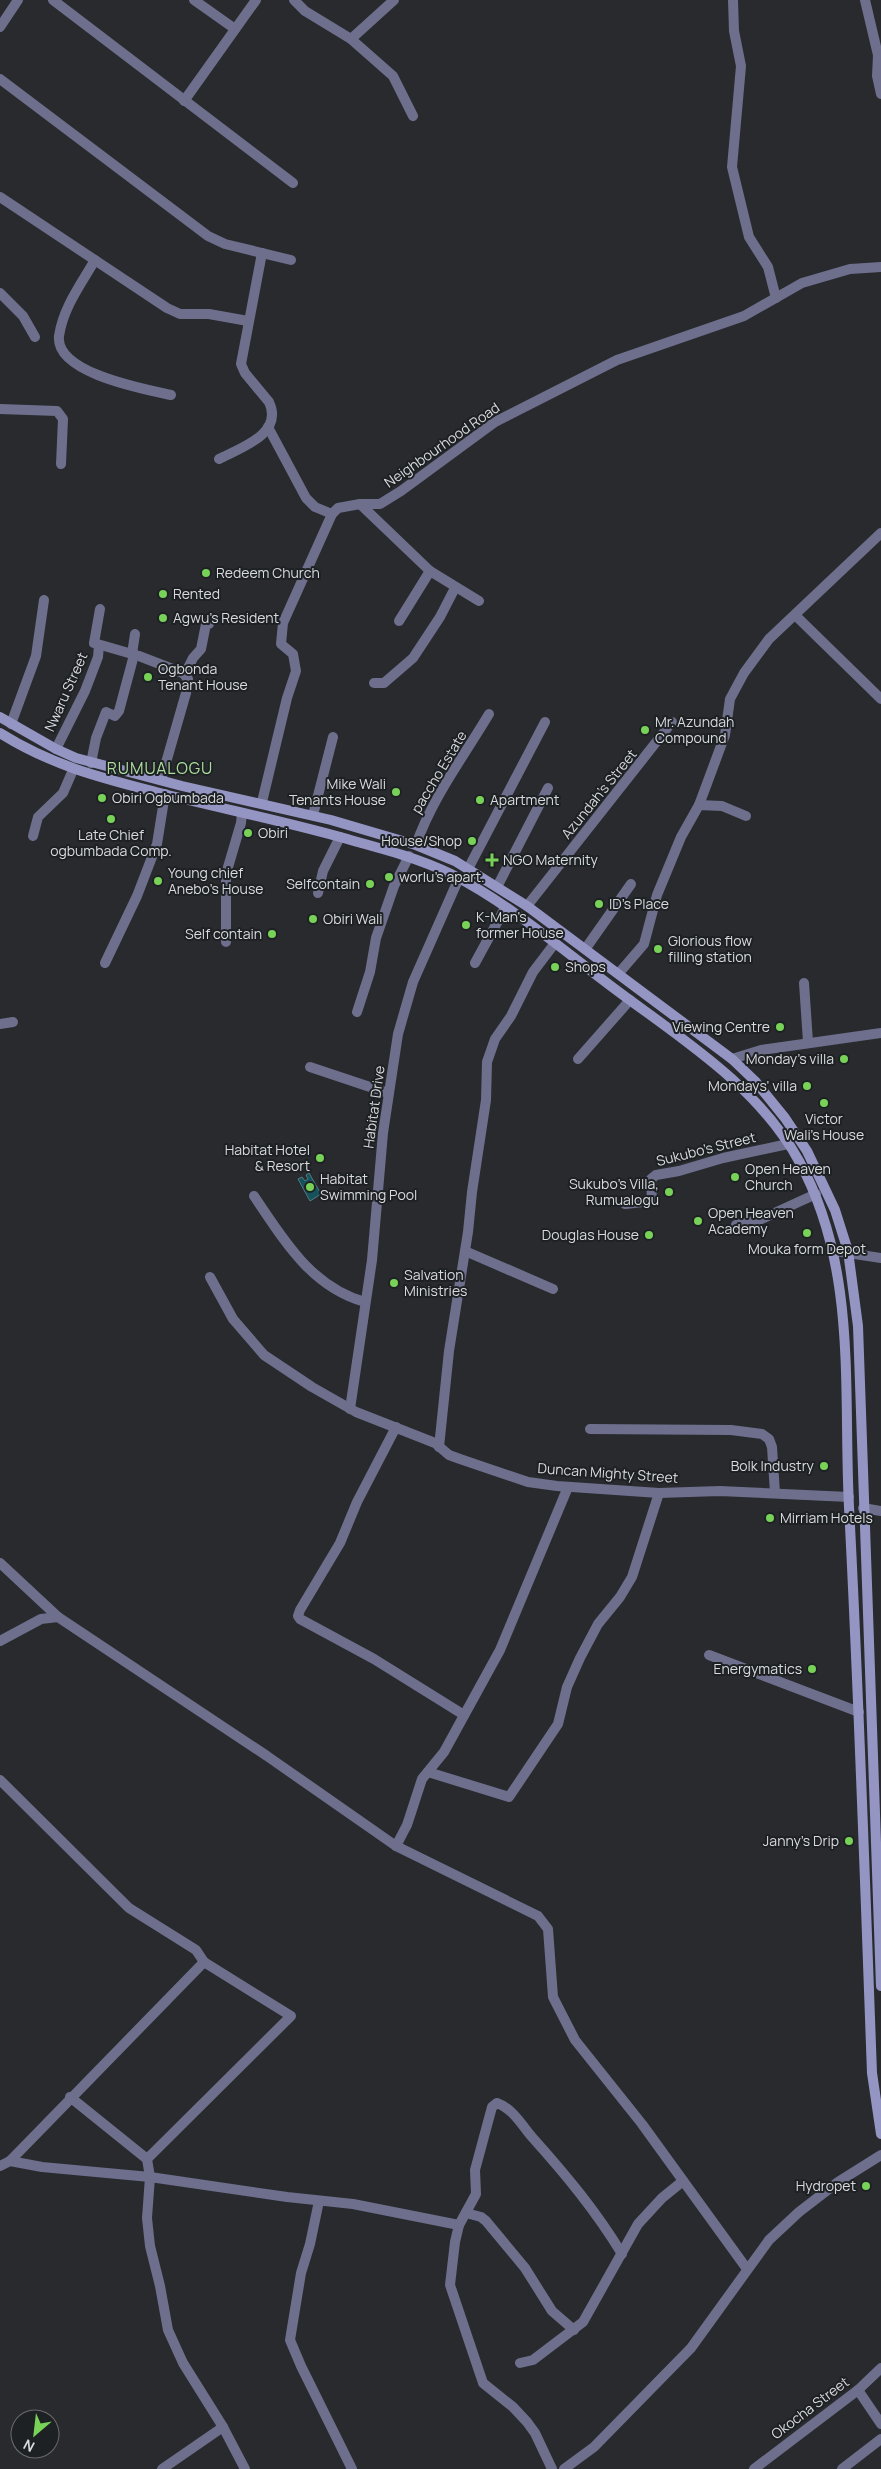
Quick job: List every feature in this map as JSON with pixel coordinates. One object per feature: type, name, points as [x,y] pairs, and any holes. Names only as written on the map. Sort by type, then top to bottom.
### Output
[{"type":"main road","points":[[0,717],[56,749],[91,762],[313,815],[416,845],[468,869],[527,906],[586,948],[732,1059],[755,1081],[785,1118],[807,1152],[835,1210],[848,1251],[858,1326],[878,1852],[881,1986]]},
{"type":"main road","points":[[0,733],[17,744],[73,770],[340,836],[409,856],[459,878],[555,943],[713,1062],[746,1090],[775,1125],[797,1156],[816,1194],[835,1251],[844,1328],[849,1497],[860,1712],[872,2073],[881,2134]]},
{"type":"street","points":[[0,27],[18,0]]},
{"type":"street","points":[[53,0],[293,183]]},
{"type":"street","points":[[194,0],[234,29]]},
{"type":"street","points":[[184,101],[256,0]]},
{"type":"street","points":[[294,0],[305,11],[351,39],[393,76],[413,116]]},
{"type":"street","points":[[351,39],[394,0]]},
{"type":"street","points":[[734,0],[734,31],[741,66],[732,167],[749,237],[768,267],[776,298]]},
{"type":"street","points":[[865,0],[878,56],[877,76],[881,94]]},
{"type":"street","points":[[0,79],[208,236],[225,244],[291,260]]},
{"type":"street","points":[[0,197],[167,308],[180,314],[209,314],[248,321]]},
{"type":"street","points":[[220,459],[262,436],[268,427],[271,407],[245,373],[241,364],[262,253]]},
{"type":"street","points":[[95,260],[66,310],[59,338],[62,351],[68,360],[117,383],[171,395]]},
{"type":"street","name":"Neighbourhood Road","points":[[332,514],[338,508],[360,504],[380,504],[495,422],[617,360],[744,316],[802,283],[850,269],[881,267]]},
{"type":"street","points":[[0,292],[23,316],[35,337]]},
{"type":"street","points":[[0,408],[57,411],[61,414],[63,419],[60,464]]},
{"type":"street","points":[[262,802],[287,698],[296,670],[293,654],[281,644],[283,623],[332,514],[315,507],[306,498],[268,427]]},
{"type":"street","points":[[360,504],[430,571],[479,601]]},
{"type":"street","points":[[619,973],[644,944],[657,895],[681,837],[698,805],[725,735],[730,699],[744,673],[769,639],[834,580],[880,530]]},
{"type":"street","points":[[399,622],[430,571]]},
{"type":"street","points":[[374,683],[384,683],[389,676],[408,664],[440,617],[455,588]]},
{"type":"street","points":[[11,724],[36,656],[44,600]]},
{"type":"street","name":"Nwaru Street","points":[[56,749],[98,658],[99,645],[94,643],[94,638],[100,609]]},
{"type":"street","points":[[795,615],[881,699]]},
{"type":"street","points":[[185,674],[193,658],[201,649],[206,624],[209,624]]},
{"type":"street","points":[[91,762],[96,738],[106,712],[115,716],[119,711],[133,654],[135,634]]},
{"type":"street","points":[[99,645],[133,654],[185,674],[188,679],[186,693],[161,780]]},
{"type":"street","name":"paccho Estate","points":[[416,845],[436,800],[489,714]]},
{"type":"street","points":[[468,869],[545,722]]},
{"type":"street","name":"Azundah's Street","points":[[527,906],[672,722]]},
{"type":"street","points":[[17,744],[23,731]]},
{"type":"street","points":[[313,815],[333,737]]},
{"type":"street","points":[[33,836],[38,817],[63,793],[73,770]]},
{"type":"street","points":[[497,887],[548,788]]},
{"type":"street","points":[[105,963],[136,896],[157,844],[165,794]]},
{"type":"street","points":[[698,805],[722,806],[746,816]]},
{"type":"street","points":[[226,942],[226,874],[241,823],[242,812]]},
{"type":"street","points":[[318,893],[323,871],[340,836]]},
{"type":"street","points":[[357,1012],[370,972],[373,947],[394,886],[409,856]]},
{"type":"street","name":"Habitat Drive","points":[[350,1409],[372,1260],[388,1093],[398,1034],[413,982],[459,878]]},
{"type":"street","points":[[586,948],[631,884]]},
{"type":"street","points":[[475,963],[505,908]]},
{"type":"street","points":[[439,1447],[447,1364],[486,1100],[487,1062],[495,1039],[511,1016],[532,972],[555,943]]},
{"type":"street","points":[[804,983],[808,1042]]},
{"type":"street","points":[[578,1059],[630,1000]]},
{"type":"street","points":[[0,1024],[14,1022]]},
{"type":"street","points":[[732,1059],[761,1050],[881,1032]]},
{"type":"street","points":[[310,1067],[388,1093]]},
{"type":"street","name":"Sukubo's Street","points":[[625,1204],[652,1201],[651,1179],[656,1174],[679,1171],[723,1158],[788,1144]]},
{"type":"street","points":[[736,1224],[759,1220],[816,1194]]},
{"type":"street","points":[[254,1196],[288,1246],[315,1276],[339,1292],[365,1302]]},
{"type":"street","points":[[465,1251],[553,1289]]},
{"type":"street","points":[[835,1251],[848,1251],[881,1258]]},
{"type":"street","name":"Duncan Mighty Street","points":[[210,1277],[233,1319],[264,1355],[312,1387],[350,1409],[396,1427],[439,1447],[460,1460],[528,1482],[568,1487],[659,1492],[720,1491],[849,1497]]},
{"type":"street","points":[[396,1427],[357,1502],[340,1543],[298,1616],[300,1619],[374,1659],[464,1715]]},
{"type":"street","points":[[590,1429],[731,1430],[762,1434],[769,1440],[772,1447],[775,1494]]},
{"type":"street","points":[[396,1846],[407,1826],[422,1779],[444,1752],[500,1650],[568,1487]]},
{"type":"street","points":[[428,1772],[505,1797],[511,1794],[558,1724],[567,1687],[580,1658],[598,1624],[620,1597],[632,1577],[659,1492]]},
{"type":"street","points":[[864,1508],[881,1511]]},
{"type":"street","points":[[0,1563],[58,1617],[268,1756],[396,1846],[538,1916],[548,1929],[553,1997],[575,2040],[642,2124],[747,2269]]},
{"type":"street","points":[[0,1641],[41,1620],[58,1617]]},
{"type":"street","points":[[709,1655],[860,1712]]},
{"type":"street","points":[[0,1780],[129,1908],[196,1950],[204,1962],[291,2016],[147,2159]]},
{"type":"street","points":[[0,2166],[10,2161],[70,2097],[204,1962]]},
{"type":"street","points":[[70,2097],[147,2159],[150,2177],[147,2218],[150,2246],[168,2330],[183,2363],[223,2426],[245,2469]]},
{"type":"street","points":[[552,2469],[527,2422],[513,2407],[483,2383],[450,2285],[459,2225],[476,2194],[475,2170],[492,2107],[497,2103],[508,2108],[580,2192],[622,2254]]},
{"type":"street","points":[[564,2469],[594,2447],[691,2348],[769,2240],[799,2212],[838,2182],[881,2155]]},
{"type":"street","points":[[10,2161],[42,2167],[150,2177],[319,2201],[353,2204],[459,2225]]},
{"type":"street","points":[[520,2363],[533,2360],[583,2322],[646,2214],[683,2181]]},
{"type":"street","points":[[319,2201],[299,2283],[290,2340],[300,2366],[352,2469]]},
{"type":"street","points":[[466,2213],[482,2217],[486,2221],[525,2268],[552,2311],[574,2330]]},
{"type":"street","name":"Okocha Street","points":[[754,2469],[858,2390],[881,2368]]},
{"type":"street","points":[[858,2390],[881,2424]]},
{"type":"street","points":[[162,2469],[223,2426]]},
{"type":"street","points":[[842,2469],[881,2439]]},
{"type":"water","name":"Habitat Swimming Pool","points":[[309,1173],[321,1194],[310,1201],[298,1179],[302,1177],[305,1181],[308,1179],[306,1175]]},
{"type":"place","name":"Redeem Church","points":[[206,573]]},
{"type":"place","name":"Rented","points":[[163,594]]},
{"type":"place","name":"Agwu's Resident","points":[[163,618]]},
{"type":"place","name":"Ogbonda Tenant House","points":[[148,677]]},
{"type":"place","name":"Mr. Azundah Compound","points":[[645,730]]},
{"type":"place","name":"Mike Wali Tenants House","points":[[396,792]]},
{"type":"place","name":"Obiri Ogbumbada","points":[[102,798]]},
{"type":"place","name":"Apartment","points":[[480,800]]},
{"type":"place","name":"Late Chief ogbumbada Comp.","points":[[111,819]]},
{"type":"place","name":"Obiri","points":[[248,833]]},
{"type":"place","name":"House/Shop","points":[[472,841]]},
{"type":"place","name":"NGO Maternity","points":[[492,860]]},
{"type":"place","name":"worlu's apart.","points":[[389,877]]},
{"type":"place","name":"Young chief Anebo's House","points":[[158,881]]},
{"type":"place","name":"Selfcontain","points":[[370,884]]},
{"type":"place","name":"ID's Place","points":[[599,904]]},
{"type":"place","name":"Obiri Wali","points":[[313,919]]},
{"type":"place","name":"K-Man's former House","points":[[466,925]]},
{"type":"place","name":"Self contain","points":[[272,934]]},
{"type":"place","name":"Glorious flow filling station","points":[[658,949]]},
{"type":"place","name":"Shops","points":[[555,967]]},
{"type":"place","name":"Viewing Centre","points":[[780,1027]]},
{"type":"place","name":"Monday's villa","points":[[844,1059]]},
{"type":"place","name":"Mondays' villa","points":[[807,1086]]},
{"type":"place","name":"Victor Wali's House","points":[[824,1103]]},
{"type":"place","name":"Habitat Hotel & Resort","points":[[320,1158]]},
{"type":"place","name":"Open Heaven Church","points":[[735,1177]]},
{"type":"place","name":"Habitat Swimming Pool","points":[[310,1187]]},
{"type":"place","name":"Sukubo's Villa, Rumualogu","points":[[669,1192]]},
{"type":"place","name":"Open Heaven Academy","points":[[698,1221]]},
{"type":"place","name":"Mouka form Depot","points":[[807,1233]]},
{"type":"place","name":"Douglas House","points":[[649,1235]]},
{"type":"place","name":"Salvation Ministries","points":[[394,1283]]},
{"type":"place","name":"Bolk Industry","points":[[824,1466]]},
{"type":"place","name":"Mirriam Hotels","points":[[770,1518]]},
{"type":"place","name":"Energymatics","points":[[812,1669]]},
{"type":"place","name":"Janny's Drip","points":[[849,1841]]},
{"type":"place","name":"Hydropet","points":[[866,2186]]},
{"type":"district","name":"RUMUALOGU","points":[[160,768]]}]
